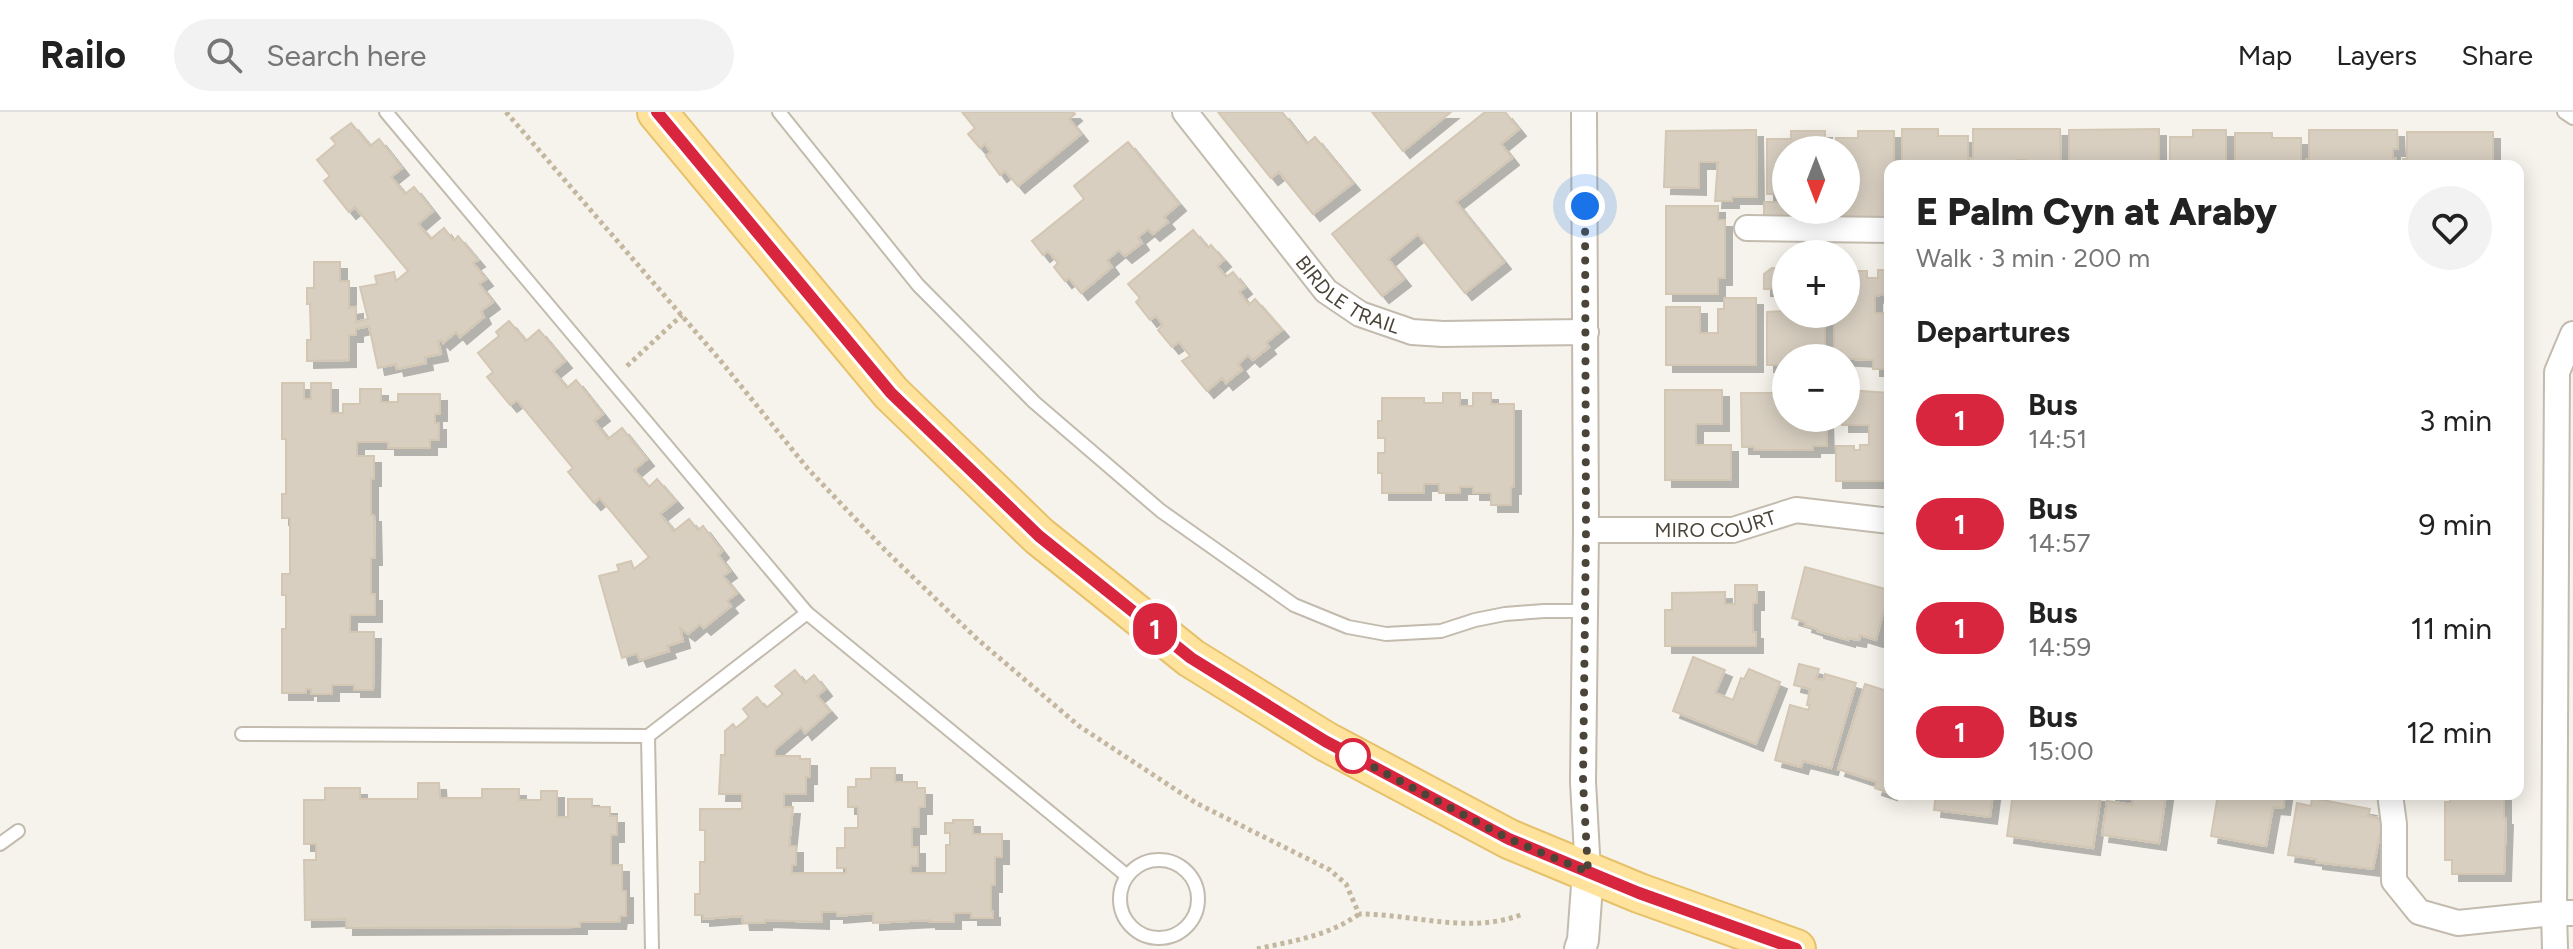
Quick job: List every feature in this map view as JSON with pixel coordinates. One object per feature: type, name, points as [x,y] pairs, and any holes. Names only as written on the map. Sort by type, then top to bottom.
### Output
[{"type":"main road","points":[[657,112],[891,393],[1039,536],[1191,658],[1325,741],[1509,839],[1713,921],[1796,949]]},
{"type":"street","name":"BIRDLE TRAIL","points":[[1185,112],[1326,291],[1360,314],[1412,332],[1586,332]]},
{"type":"street","points":[[1580,949],[1588,872],[1583,782],[1586,611],[1584,112]]},
{"type":"street","points":[[1747,228],[1884,230]]},
{"type":"street","points":[[2555,949],[2564,913],[2557,372],[2573,334]]},
{"type":"street","name":"MIRO COURT","points":[[1586,530],[1733,530],[1796,510],[1884,520]]},
{"type":"street","points":[[2391,800],[2394,881],[2419,912],[2458,923],[2564,913]]},
{"type":"lane","points":[[386,112],[807,613],[1126,875]]},
{"type":"lane","points":[[779,112],[918,285],[1034,402],[1161,511],[1294,605],[1348,627],[1386,634],[1441,631],[1505,614],[1586,611]]},
{"type":"lane","points":[[2564,112],[2573,118]]},
{"type":"lane","points":[[242,734],[648,736],[807,613]]},
{"type":"lane","points":[[648,736],[652,949]]},
{"type":"lane","points":[[0,844],[18,831]]},
{"type":"lane","points":[[1147,861],[1172,861],[1192,875],[1199,899],[1191,923],[1171,938],[1146,938],[1126,923],[1118,899],[1126,875],[1147,861]]},
{"type":"path","points":[[506,112],[682,315],[808,469],[885,550],[976,638],[1079,726],[1196,803],[1330,870],[1346,884],[1359,914]]},
{"type":"path","points":[[611,380],[682,315]]},
{"type":"path","points":[[1257,949],[1328,932],[1359,914],[1444,924],[1502,922],[1523,914]]},
{"type":"building","points":[[962,112],[1073,112],[1075,114],[1069,119],[1081,134],[1018,186],[1005,171],[1000,175],[986,156],[991,152],[985,144],[980,148],[968,134],[975,128]]},
{"type":"building","points":[[1218,112],[1282,112],[1307,144],[1315,137],[1353,183],[1313,214],[1279,172],[1271,178]]},
{"type":"building","points":[[1372,112],[1451,112],[1403,151]]},
{"type":"building","points":[[1485,112],[1505,112],[1519,129],[1501,144],[1512,158],[1456,202],[1504,262],[1465,293],[1418,234],[1388,259],[1404,279],[1382,296],[1332,234]]},
{"type":"building","points":[[351,123],[370,146],[379,139],[402,168],[391,177],[405,194],[414,187],[433,211],[418,224],[431,239],[444,228],[454,241],[458,236],[478,260],[473,263],[486,279],[479,284],[493,302],[481,311],[484,317],[460,337],[456,332],[443,343],[438,341],[441,354],[425,357],[426,363],[397,369],[396,364],[378,368],[369,326],[356,329],[356,335],[349,335],[349,360],[307,361],[307,340],[311,340],[307,288],[314,288],[314,262],[340,262],[340,281],[349,281],[349,308],[356,307],[356,322],[368,319],[360,287],[377,284],[375,276],[394,272],[396,281],[408,271],[355,207],[349,212],[324,181],[330,176],[317,160],[336,144],[331,138]]},
{"type":"building","points":[[1902,129],[1938,129],[1938,136],[1968,136],[1968,160],[1902,160]]},
{"type":"building","points":[[1973,129],[2060,129],[2061,160],[1970,160],[1973,158]]},
{"type":"building","points":[[2159,129],[2159,160],[2069,160],[2069,130]]},
{"type":"building","points":[[1756,130],[1757,197],[1715,201],[1718,162],[1699,162],[1699,188],[1664,187],[1666,131]]},
{"type":"building","points":[[2193,130],[2226,130],[2226,160],[2170,160],[2170,137],[2193,137]]},
{"type":"building","points":[[2309,130],[2397,130],[2398,149],[2393,149],[2396,160],[2306,160],[2309,159]]},
{"type":"building","points":[[1791,131],[1825,131],[1825,136],[1791,136]]},
{"type":"building","points":[[1858,131],[1894,131],[1894,160],[1884,160],[1884,221],[1860,221]]},
{"type":"building","points":[[2407,132],[2493,132],[2493,160],[2403,160],[2407,159]]},
{"type":"building","points":[[2235,133],[2272,133],[2272,138],[2301,138],[2301,160],[2235,160]]},
{"type":"building","points":[[1767,139],[1772,139],[1772,194],[1767,194]]},
{"type":"building","points":[[1128,142],[1179,204],[1164,217],[1168,222],[1153,234],[1148,229],[1138,237],[1142,243],[1125,256],[1119,250],[1107,260],[1112,267],[1081,293],[1069,278],[1065,281],[1054,267],[1058,263],[1048,251],[1043,255],[1032,241],[1084,199],[1074,186]]},
{"type":"building","points":[[1764,202],[1772,202],[1772,221],[1764,221]]},
{"type":"building","points":[[1666,206],[1718,206],[1718,220],[1725,220],[1725,278],[1718,278],[1718,294],[1666,294]]},
{"type":"building","points":[[1193,230],[1208,248],[1211,245],[1224,260],[1217,266],[1226,277],[1233,272],[1245,287],[1239,292],[1249,305],[1255,299],[1282,330],[1266,343],[1269,347],[1253,360],[1248,355],[1238,364],[1242,370],[1226,383],[1222,378],[1207,391],[1182,361],[1190,356],[1179,342],[1172,347],[1158,330],[1163,325],[1156,316],[1150,320],[1136,302],[1140,298],[1128,284]]},
{"type":"building","points":[[1772,268],[1772,289],[1764,289],[1764,274]]},
{"type":"building","points":[[1878,270],[1884,270],[1884,294],[1875,296],[1875,313],[1884,313],[1884,369],[1873,369],[1873,360],[1860,359],[1860,344],[1834,344],[1834,328],[1860,328],[1860,271],[1867,271],[1867,278],[1878,278]]},
{"type":"building","points":[[1724,298],[1756,298],[1756,365],[1666,365],[1666,307],[1700,307],[1700,333],[1718,333],[1718,309],[1724,309]]},
{"type":"building","points":[[1767,312],[1772,312],[1772,328],[1825,328],[1825,344],[1772,344],[1772,365],[1767,365]]},
{"type":"building","points":[[509,321],[526,341],[539,330],[565,361],[553,371],[567,388],[576,380],[603,414],[594,421],[608,439],[622,428],[647,459],[634,470],[649,487],[657,479],[676,501],[660,514],[674,531],[689,519],[698,530],[703,526],[722,551],[718,555],[730,571],[723,576],[737,593],[727,601],[731,606],[704,628],[700,624],[688,634],[680,628],[683,641],[667,646],[669,651],[640,660],[637,653],[622,658],[599,576],[619,571],[617,565],[631,561],[634,569],[649,557],[600,498],[594,503],[568,472],[573,468],[517,400],[510,405],[487,377],[493,372],[478,353],[499,336],[496,332]]},
{"type":"building","points":[[282,383],[304,383],[304,399],[311,399],[311,383],[331,383],[331,413],[343,413],[343,404],[360,404],[360,389],[381,389],[381,402],[398,402],[398,394],[440,394],[440,414],[435,414],[435,423],[439,423],[439,440],[430,440],[430,448],[388,448],[388,442],[357,442],[357,456],[374,456],[371,515],[374,515],[375,558],[371,558],[371,594],[375,594],[375,615],[350,615],[350,632],[374,632],[373,690],[354,690],[354,685],[332,685],[332,694],[311,694],[311,689],[306,689],[306,693],[282,693],[282,629],[286,629],[286,595],[282,595],[282,574],[290,574],[290,518],[282,518],[282,494],[286,494],[286,439],[282,439]]},
{"type":"building","points":[[1665,390],[1722,390],[1722,424],[1696,424],[1696,445],[1731,445],[1731,480],[1665,480]]},
{"type":"building","points":[[1860,391],[1884,393],[1884,481],[1836,481],[1836,446],[1854,446],[1854,450],[1860,450],[1860,445],[1869,445],[1869,425],[1860,425]]},
{"type":"building","points":[[1443,393],[1460,393],[1460,406],[1473,406],[1473,393],[1491,393],[1491,404],[1514,404],[1514,487],[1511,487],[1511,505],[1491,505],[1491,493],[1473,493],[1473,487],[1460,487],[1460,493],[1439,493],[1439,484],[1424,484],[1424,493],[1382,493],[1378,453],[1385,453],[1385,438],[1378,438],[1378,421],[1382,421],[1382,398],[1424,398],[1424,403],[1443,403]]},
{"type":"building","points":[[1741,393],[1772,393],[1772,432],[1826,432],[1827,446],[1813,446],[1813,450],[1754,450],[1754,447],[1742,447]]},
{"type":"building","points":[[1805,567],[1884,589],[1884,609],[1876,640],[1860,635],[1859,640],[1848,640],[1817,631],[1805,625],[1806,622],[1792,618]]},
{"type":"building","points":[[1735,585],[1757,585],[1757,603],[1753,603],[1756,646],[1665,646],[1665,610],[1672,610],[1672,593],[1725,592],[1725,604],[1735,604]]},
{"type":"building","points":[[1693,657],[1725,670],[1715,693],[1733,700],[1741,678],[1744,679],[1749,669],[1780,682],[1756,744],[1673,711]]},
{"type":"building","points":[[1799,664],[1819,669],[1816,679],[1824,680],[1825,674],[1856,683],[1831,768],[1803,761],[1801,767],[1775,760],[1790,705],[1808,710],[1810,705],[1807,705],[1810,689],[1794,685]]},
{"type":"building","points":[[795,670],[805,683],[814,675],[825,689],[817,696],[830,711],[805,733],[801,727],[775,749],[775,756],[810,759],[806,794],[784,794],[784,807],[793,807],[789,846],[796,846],[796,865],[792,865],[792,873],[846,873],[846,868],[837,868],[837,848],[845,848],[845,828],[858,828],[858,807],[848,807],[848,787],[856,787],[856,779],[871,779],[871,768],[895,768],[895,782],[917,782],[917,788],[925,788],[925,807],[919,807],[919,827],[912,827],[912,847],[918,847],[918,866],[911,866],[911,873],[946,873],[946,845],[950,845],[950,833],[945,833],[945,823],[973,820],[973,834],[1002,834],[1002,857],[995,857],[995,885],[991,885],[993,918],[971,918],[971,913],[954,913],[954,922],[873,923],[873,913],[837,916],[837,912],[822,912],[822,922],[765,920],[765,923],[743,923],[742,916],[703,919],[703,915],[695,915],[695,894],[700,894],[700,862],[705,862],[705,830],[700,830],[700,809],[742,809],[742,794],[719,794],[725,731],[733,724],[736,728],[749,717],[743,709],[757,697],[766,708],[783,694],[775,686]]},
{"type":"building","points":[[1865,684],[1884,690],[1884,791],[1875,788],[1877,782],[1838,769]]},
{"type":"building","points":[[418,783],[439,783],[440,798],[482,798],[482,789],[519,789],[519,800],[541,800],[541,791],[557,791],[557,817],[568,817],[568,799],[592,799],[592,807],[610,807],[610,816],[617,816],[617,835],[611,835],[611,865],[622,865],[626,916],[620,916],[619,922],[580,922],[580,927],[346,928],[346,919],[305,920],[304,860],[316,860],[316,844],[304,844],[304,800],[325,800],[325,788],[360,788],[360,799],[418,799]]},
{"type":"building","points":[[1935,800],[1992,800],[1990,817],[1934,810]]},
{"type":"building","points":[[2012,800],[2100,800],[2093,848],[2007,836]]},
{"type":"building","points":[[2133,800],[2165,800],[2159,843],[2102,835],[2107,801],[2132,805]]},
{"type":"building","points":[[2217,800],[2284,800],[2283,808],[2273,807],[2266,846],[2211,836]]},
{"type":"building","points":[[2312,800],[2323,800],[2370,809],[2368,816],[2383,819],[2373,869],[2288,855],[2297,803],[2311,806]]},
{"type":"building","points":[[2504,800],[2504,874],[2452,874],[2452,860],[2445,860],[2445,802]]},
{"type":"bus line","name":"1","points":[[657,112],[891,393],[1039,536],[1191,658],[1325,741],[1509,839],[1639,893],[1796,949]]},
{"type":"route","points":[[1353,756],[1509,839],[1588,872],[1583,782],[1585,206]]}]
